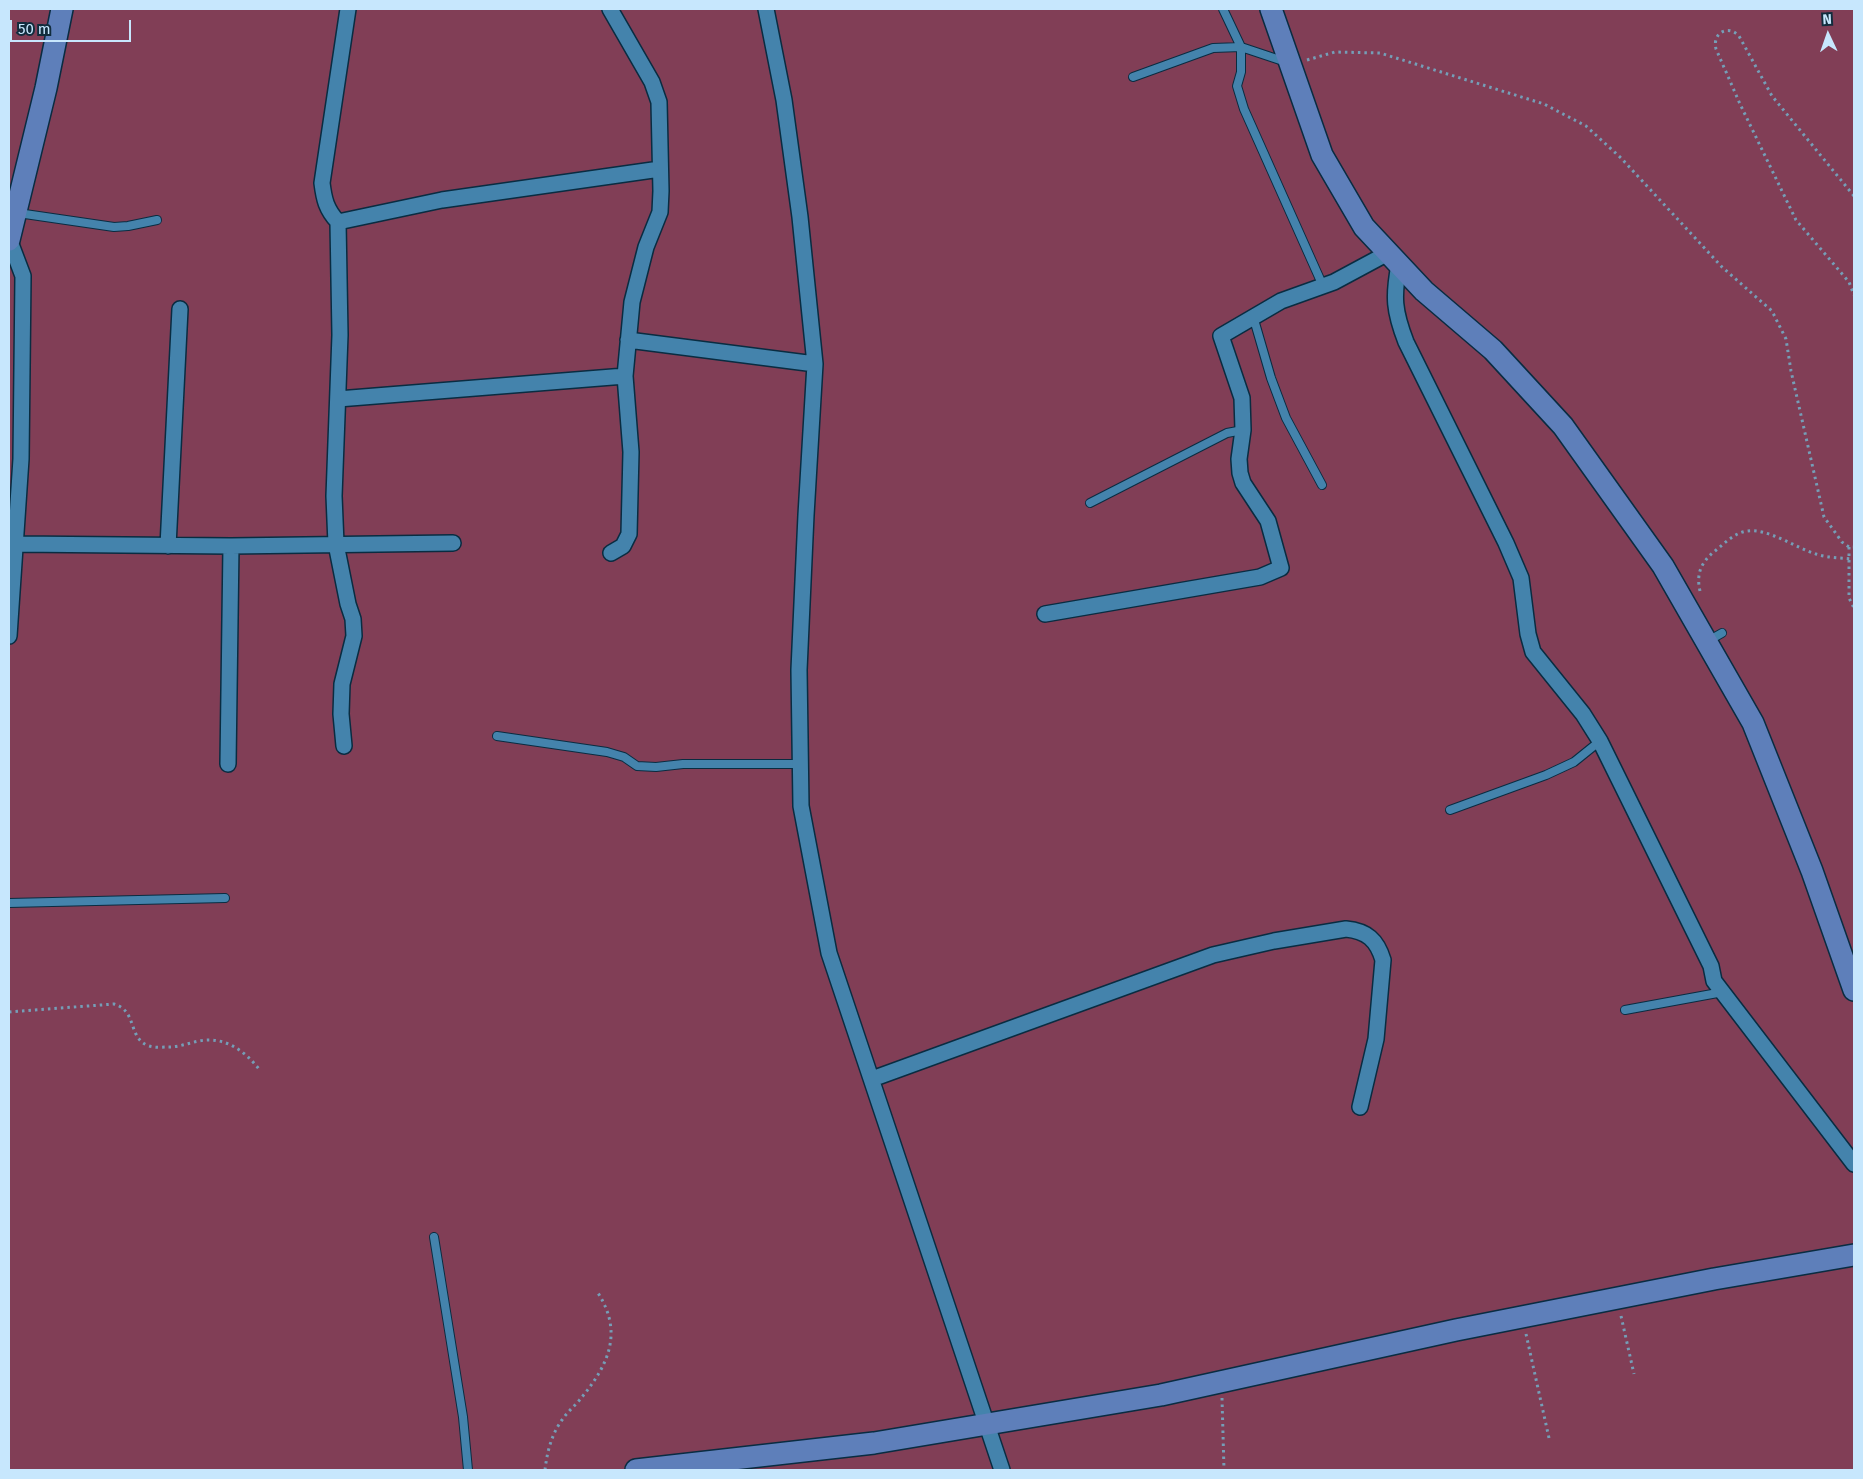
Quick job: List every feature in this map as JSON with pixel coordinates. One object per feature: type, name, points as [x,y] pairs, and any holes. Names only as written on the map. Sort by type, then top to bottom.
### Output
[{"type":"street","points":[[9,636],[21,459],[23,276],[9,240],[46,88],[62,9]]},
{"type":"street","points":[[344,746],[341,714],[342,684],[354,636],[353,619],[348,604],[336,544],[334,496],[340,335],[338,222],[329,212],[324,201],[322,183],[348,9]]},
{"type":"street","points":[[610,9],[652,82],[660,102],[660,212],[646,247],[635,293],[624,376],[631,452],[629,534],[623,546],[611,553]]},
{"type":"street","points":[[766,9],[784,100],[800,217],[815,364],[806,515],[800,670],[801,806],[829,953],[1002,1470]]},
{"type":"street","points":[[1271,9],[1292,64],[1322,155],[1364,226],[1424,291],[1493,350],[1563,426],[1714,637],[1753,723],[1812,871],[1854,990]]},
{"type":"street","points":[[338,222],[442,200],[660,169]]},
{"type":"street","points":[[1045,614],[1260,577],[1282,568],[1268,522],[1242,478],[1239,459],[1243,430],[1242,398],[1221,336],[1281,301],[1394,259]]},
{"type":"street","points":[[1394,259],[1394,290],[1397,317],[1406,342],[1506,543],[1521,578],[1528,634],[1533,652],[1583,714],[1600,741],[1711,966],[1714,981],[1854,1164]]},
{"type":"street","points":[[168,546],[180,309]]},
{"type":"street","points":[[628,340],[815,364]]},
{"type":"street","points":[[338,399],[624,376]]},
{"type":"street","points":[[16,544],[231,546],[453,543]]},
{"type":"street","points":[[228,764],[231,546]]},
{"type":"street","points":[[872,1079],[1212,955],[1274,940],[1346,929],[1362,932],[1374,941],[1380,950],[1382,960],[1376,1039],[1360,1107]]},
{"type":"street","points":[[636,1470],[874,1443],[1161,1395],[1522,1317],[1714,1279],[1854,1255]]},
{"type":"lane","points":[[1223,9],[1242,48],[1241,72],[1238,86],[1244,109],[1329,284]]},
{"type":"lane","points":[[1133,77],[1213,48],[1242,48],[1292,64]]},
{"type":"lane","points":[[16,212],[114,227],[157,220]]},
{"type":"lane","points":[[1253,316],[1271,378],[1286,418],[1322,484]]},
{"type":"lane","points":[[1090,503],[1227,433],[1243,430]]},
{"type":"lane","points":[[497,736],[607,752],[624,757],[638,766],[800,764]]},
{"type":"lane","points":[[1450,810],[1546,775],[1574,762],[1600,741]]},
{"type":"lane","points":[[9,903],[225,898]]},
{"type":"lane","points":[[1625,1010],[1723,992]]},
{"type":"lane","points":[[434,1236],[463,1417],[468,1470]]},
{"type":"path","points":[[1854,196],[1772,96],[1739,36],[1728,30],[1720,33],[1715,40],[1716,49],[1740,104],[1796,220],[1849,282],[1854,295]]},
{"type":"path","points":[[1292,64],[1335,52],[1380,53],[1544,104],[1586,126],[1621,158],[1722,267],[1772,311],[1786,339],[1791,371],[1824,517],[1842,542],[1849,547],[1854,547]]},
{"type":"path","points":[[1702,597],[1698,584],[1698,575],[1704,561],[1735,535],[1742,533],[1761,532],[1816,554],[1854,559]]},
{"type":"path","points":[[1849,547],[1848,598],[1854,608]]},
{"type":"path","points":[[9,1012],[114,1004],[125,1010],[138,1038],[152,1047],[177,1047],[202,1041],[218,1040],[235,1046],[248,1056],[259,1069]]},
{"type":"path","points":[[545,1470],[548,1449],[561,1420],[583,1396],[604,1364],[612,1338],[612,1322],[607,1306],[598,1293]]},
{"type":"path","points":[[1618,1298],[1634,1374]]},
{"type":"path","points":[[1522,1317],[1549,1438]]},
{"type":"path","points":[[1221,1382],[1224,1470]]},
{"type":"shaded area","points":[[9,9],[1854,9],[1854,1470],[9,1470]]}]
